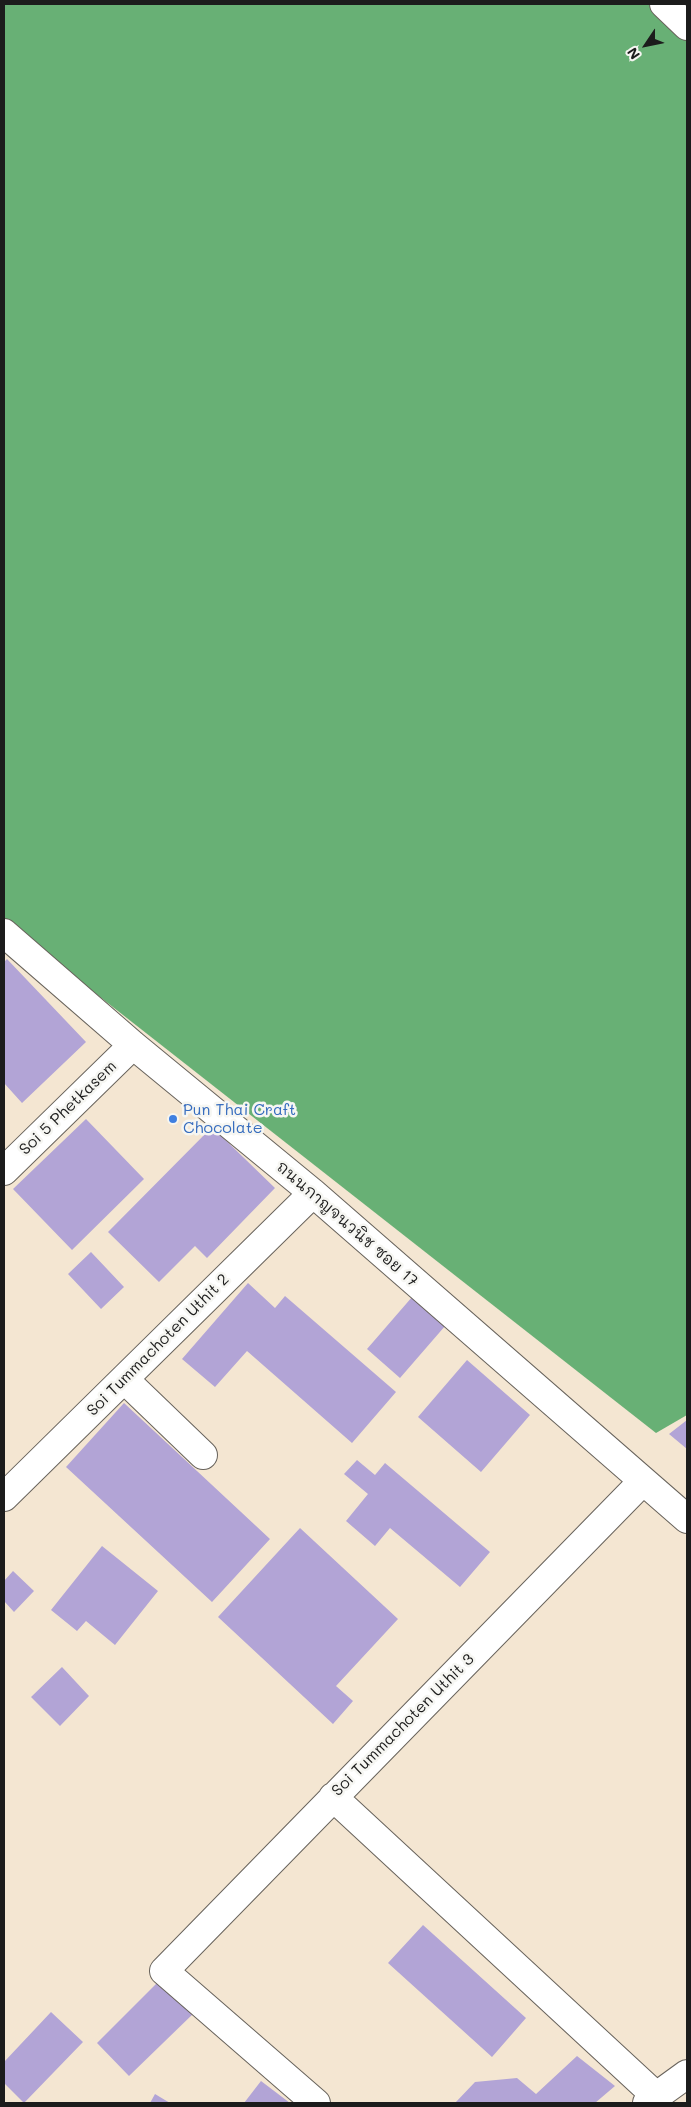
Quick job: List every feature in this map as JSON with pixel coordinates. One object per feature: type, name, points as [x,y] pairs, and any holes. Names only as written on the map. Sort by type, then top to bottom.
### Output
[{"type":"street","points":[[664,4],[687,26]]},
{"type":"street","name":"ถนนกาญจนวนิช ซอย 17","points":[[4,932],[133,1045],[313,1193],[687,1519]]},
{"type":"street","name":"Soi 5 Phetkasem","points":[[4,1171],[133,1045]]},
{"type":"street","name":"Soi Tummachoten Uthit 2","points":[[4,1497],[313,1193]]},
{"type":"street","points":[[124,1379],[203,1454]]},
{"type":"street","name":"Soi Tummachoten Uthit 3","points":[[316,2103],[164,1971],[643,1481]]},
{"type":"street","points":[[332,1797],[651,2100],[687,2074]]},
{"type":"green space","points":[[4,4],[687,4],[687,1415],[656,1433],[21,935],[4,919]]},
{"type":"building","points":[[7,959],[86,1042],[22,1103],[4,1083],[4,962]]},
{"type":"building","points":[[86,1119],[144,1179],[72,1250],[13,1189]]},
{"type":"building","points":[[212,1127],[275,1188],[207,1258],[195,1246],[159,1282],[108,1232]]},
{"type":"building","points":[[91,1252],[124,1287],[101,1309],[68,1274]]},
{"type":"building","points":[[248,1283],[275,1308],[285,1296],[396,1392],[352,1443],[247,1351],[215,1387],[182,1359]]},
{"type":"building","points":[[419,1289],[452,1318],[400,1378],[367,1349]]},
{"type":"building","points":[[467,1360],[530,1415],[481,1472],[418,1417]]},
{"type":"building","points":[[124,1403],[270,1539],[212,1602],[66,1467]]},
{"type":"building","points":[[687,1420],[687,1449],[669,1434]]},
{"type":"building","points":[[357,1460],[375,1475],[385,1463],[490,1552],[460,1587],[390,1528],[375,1546],[346,1521],[368,1494],[344,1474]]},
{"type":"building","points":[[300,1528],[398,1619],[336,1686],[353,1701],[333,1724],[218,1617]]},
{"type":"building","points":[[102,1546],[158,1591],[115,1645],[86,1621],[77,1631],[51,1610]]},
{"type":"building","points":[[13,1571],[34,1591],[14,1612],[4,1601],[4,1581]]},
{"type":"building","points":[[62,1667],[89,1696],[60,1726],[31,1697]]},
{"type":"building","points":[[423,1925],[526,2018],[492,2057],[388,1963]]},
{"type":"building","points":[[162,1978],[195,2012],[129,2076],[97,2043]]},
{"type":"building","points":[[51,2012],[83,2042],[24,2103],[4,2083],[4,2062]]},
{"type":"building","points":[[577,2056],[615,2086],[595,2103],[455,2103],[475,2082],[517,2078],[536,2094]]},
{"type":"building","points":[[261,2081],[290,2103],[244,2103]]},
{"type":"building","points":[[155,2094],[170,2103],[150,2103]]},
{"type":"place","name":"Pun Thai Craft Chocolate","points":[[173,1119]]}]
